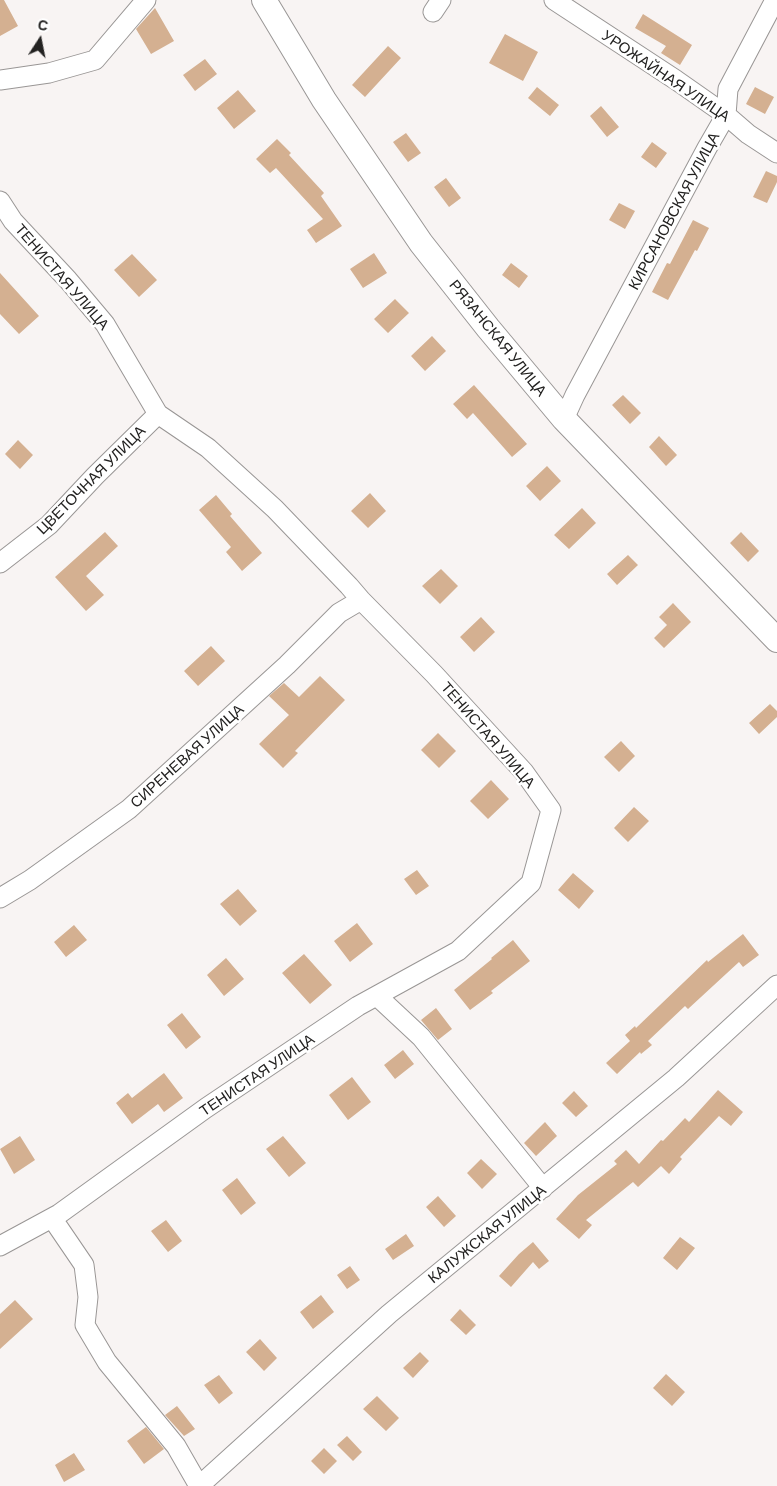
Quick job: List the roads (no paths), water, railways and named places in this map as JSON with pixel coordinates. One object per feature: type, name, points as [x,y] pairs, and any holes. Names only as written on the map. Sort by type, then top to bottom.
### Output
[{"type":"main road","name":"РЯЗАНСКАЯ УЛИЦА","points":[[264,0],[324,100],[421,243],[488,328],[564,419],[777,640]]},
{"type":"street","points":[[0,80],[49,73],[95,60],[146,0]]},
{"type":"street","name":"УРОЖАЙНАЯ УЛИЦА","points":[[554,0],[726,115],[748,134],[777,153]]},
{"type":"street","name":"КИРСАНОВСКАЯ УЛИЦА","points":[[564,419],[575,395],[726,115],[728,89],[775,0]]},
{"type":"street","name":"ТЕНИСТАЯ УЛИЦА","points":[[0,201],[13,221],[68,280],[105,324],[158,414],[208,448],[275,508],[361,600],[434,674],[524,772],[551,810],[531,883],[458,952],[358,1006],[206,1108],[52,1218],[0,1246]]},
{"type":"street","name":"ЦВЕТОЧНАЯ УЛИЦА","points":[[0,563],[50,525],[95,476],[158,414]]},
{"type":"street","name":"СИРЕНЕВАЯ УЛИЦА","points":[[0,898],[30,880],[129,809],[287,665],[339,613],[361,600]]},
{"type":"street","name":"КАЛУЖСКАЯ УЛИЦА","points":[[199,1486],[389,1314],[676,1078],[777,985]]},
{"type":"street","points":[[377,996],[421,1038],[543,1188]]},
{"type":"street","points":[[52,1218],[84,1265],[88,1297],[85,1326],[107,1362],[176,1446],[199,1486]]}]
